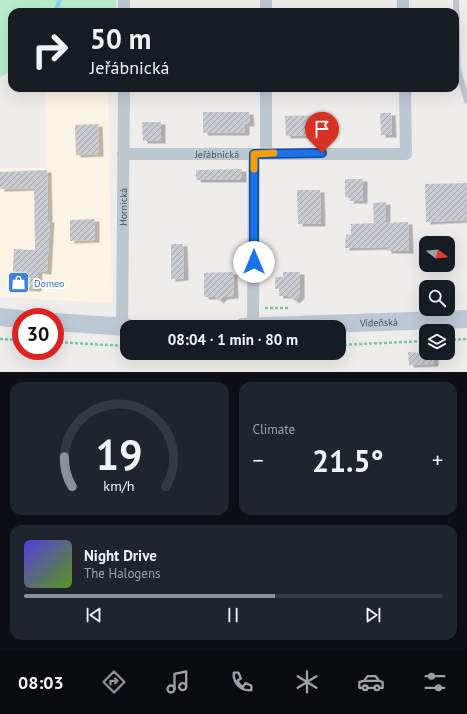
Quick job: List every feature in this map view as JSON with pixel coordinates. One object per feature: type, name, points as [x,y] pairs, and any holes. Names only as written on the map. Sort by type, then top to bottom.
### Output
[{"type":"main road","points":[[0,317],[12,318]]},
{"type":"main road","name":"Vídeňská","points":[[346,324],[467,319]]},
{"type":"main road","points":[[64,323],[120,327]]},
{"type":"street","name":"Hornická","points":[[124,92],[125,320]]},
{"type":"street","points":[[253,320],[260,154],[266,92]]},
{"type":"street","name":"Jeřábnická","points":[[124,154],[406,154],[405,92]]},
{"type":"lane","points":[[459,73],[467,101]]},
{"type":"path","points":[[0,339],[12,340]]},
{"type":"path","points":[[455,340],[467,339]]},
{"type":"path","points":[[346,345],[419,341]]},
{"type":"path","points":[[64,342],[120,346]]},
{"type":"shaded area","points":[[45,92],[108,92],[112,303],[0,297],[0,168],[45,168]]},
{"type":"green space","points":[[0,0],[116,0],[116,8],[8,8],[8,73],[0,78]]},
{"type":"building","points":[[203,112],[249,112],[250,124],[245,124],[245,133],[203,133]]},
{"type":"building","points":[[380,113],[391,113],[392,135],[381,135]]},
{"type":"building","points":[[327,115],[328,135],[286,136],[285,116]]},
{"type":"building","points":[[142,122],[161,122],[161,141],[143,141]]},
{"type":"building","points":[[98,124],[99,154],[76,155],[75,125]]},
{"type":"building","points":[[242,169],[242,180],[196,180],[196,170]]},
{"type":"building","points":[[47,170],[48,220],[50,220],[47,272],[38,271],[37,289],[12,288],[14,249],[35,250],[34,188],[0,189],[0,172]]},
{"type":"building","points":[[345,179],[363,179],[363,201],[349,201],[350,198],[345,197]]},
{"type":"building","points":[[467,183],[467,220],[426,222],[425,184]]},
{"type":"building","points":[[297,190],[320,190],[321,224],[298,224]]},
{"type":"building","points":[[386,202],[386,223],[408,222],[409,251],[387,251],[387,247],[345,248],[346,235],[351,234],[351,224],[374,223],[373,203]]},
{"type":"building","points":[[95,219],[95,240],[70,241],[70,220]]},
{"type":"building","points":[[171,244],[183,244],[184,278],[171,279]]},
{"type":"building","points":[[233,272],[234,296],[223,297],[219,301],[215,297],[204,297],[204,273]]},
{"type":"building","points":[[283,272],[300,272],[300,296],[295,301],[288,296],[279,296],[279,289],[275,289],[275,277],[283,277]]},
{"type":"building","points":[[408,352],[419,353],[419,360],[434,360],[434,364],[409,365]]},
{"type":"waterway","points":[[57,8],[60,0]]},
{"type":"slow traffic","points":[[254,169],[254,154],[274,153]]},
{"type":"place","name":"Domeo","points":[[19,283]]},
{"type":"route","points":[[254,262],[254,154],[322,153]]}]
